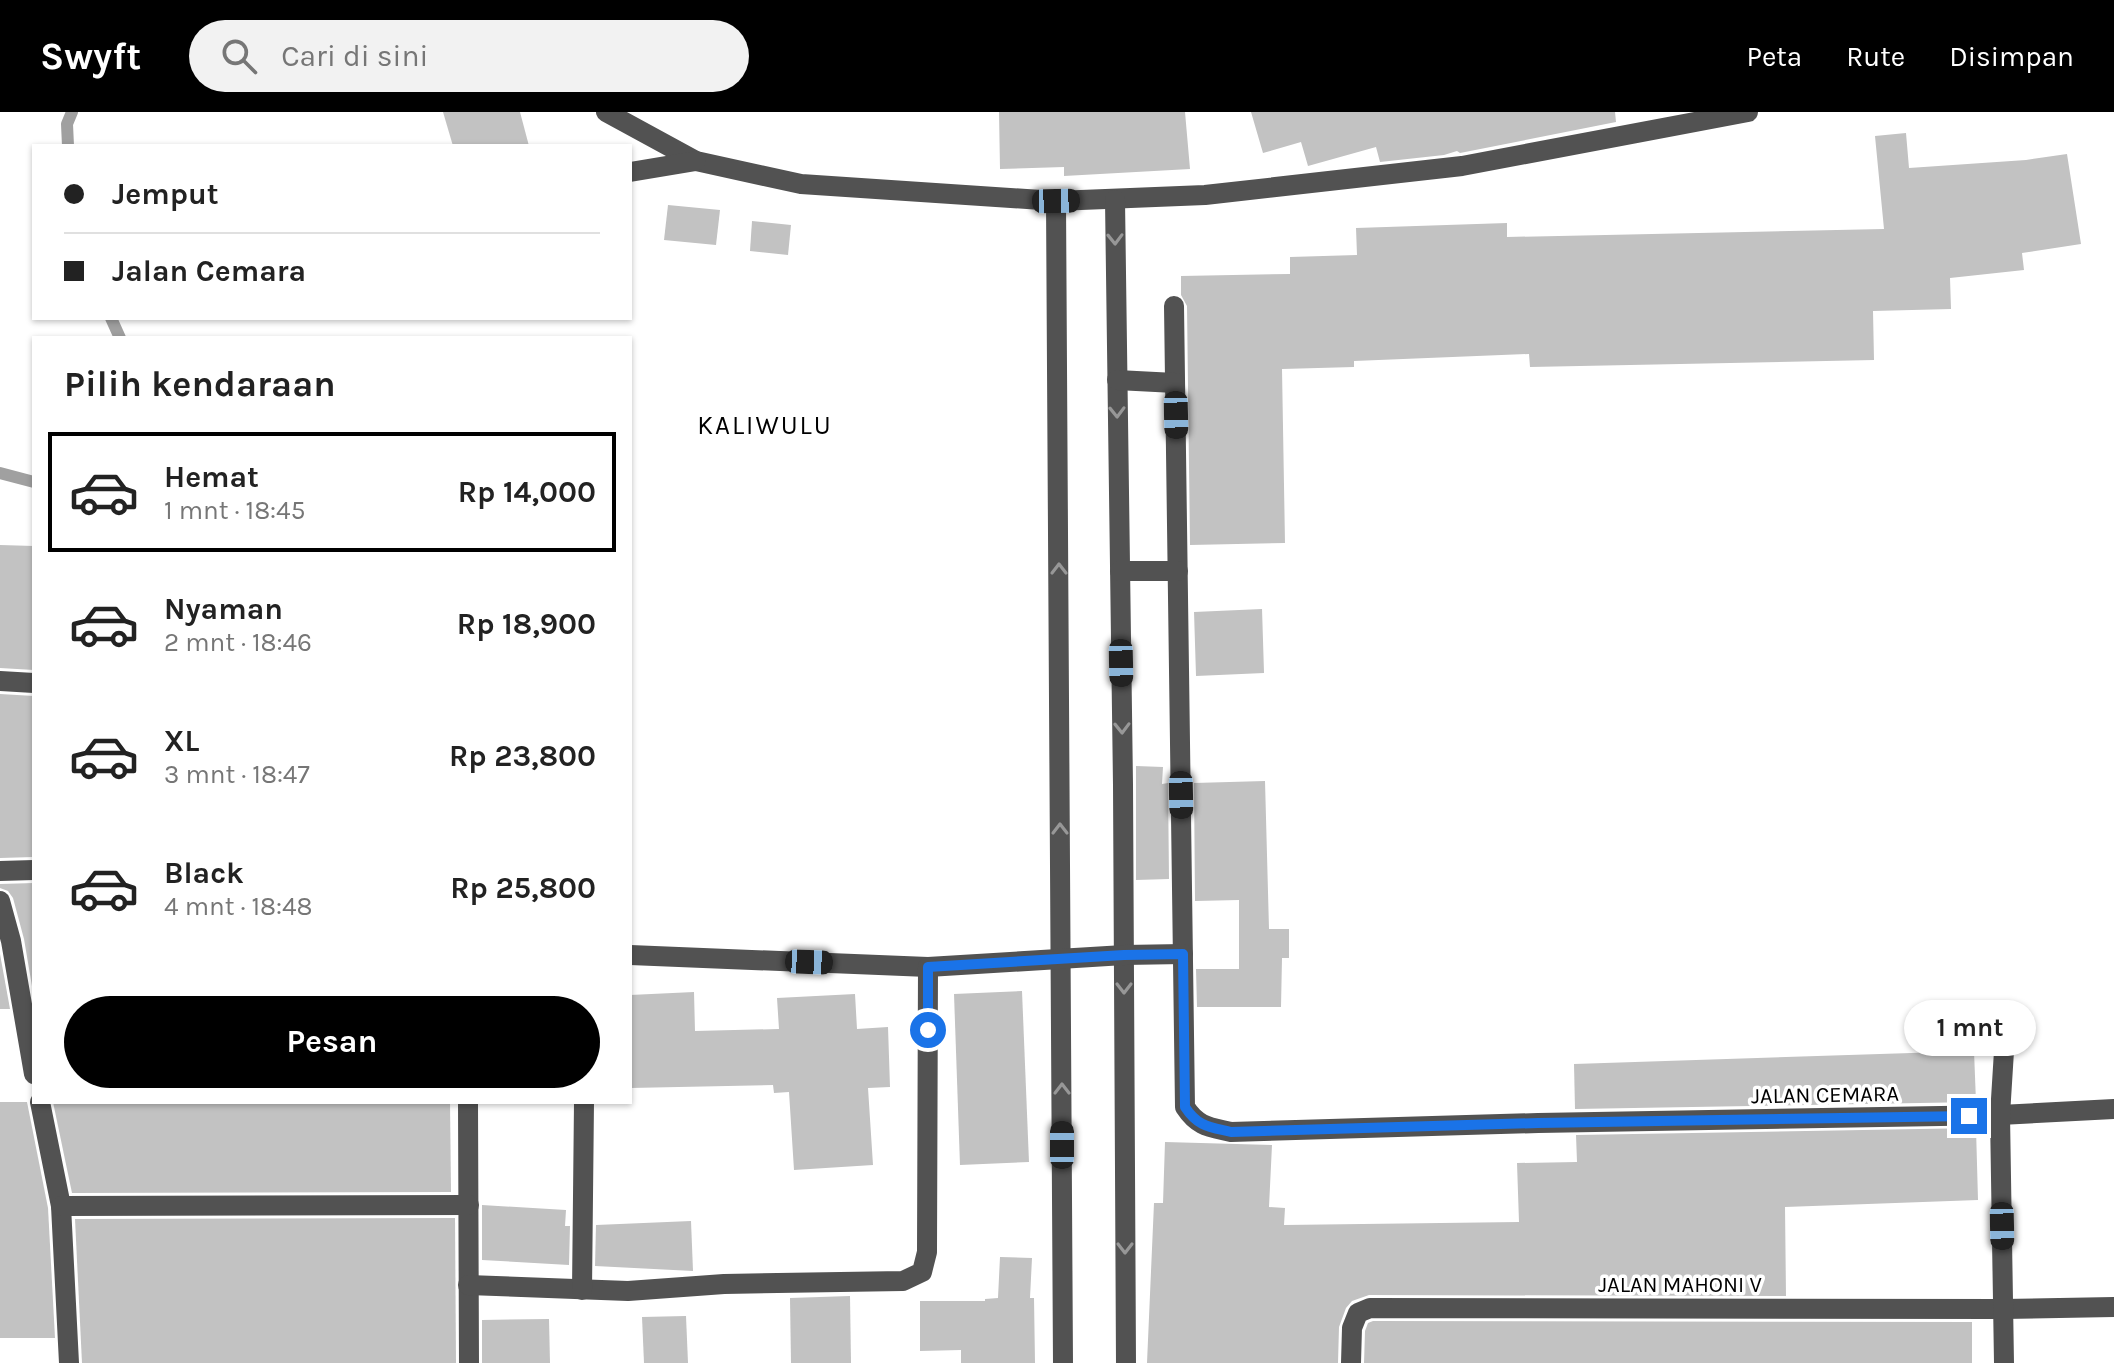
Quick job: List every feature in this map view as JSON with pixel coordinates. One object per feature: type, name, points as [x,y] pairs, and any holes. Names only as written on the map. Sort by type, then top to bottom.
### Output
[{"type":"street","points":[[606,112],[696,161],[801,184],[1056,201],[1205,195],[1462,166],[1709,116],[1748,112]]},
{"type":"street","points":[[632,172],[696,161]]},
{"type":"street","points":[[1115,200],[1126,1363]]},
{"type":"street","points":[[1056,201],[1063,1363]]},
{"type":"street","name":"JALAN CEMARA","points":[[1174,306],[1185,1107],[1193,1120],[1231,1132],[2000,1115],[2114,1109]]},
{"type":"street","points":[[1117,380],[1175,383]]},
{"type":"street","points":[[1120,571],[1178,571]]},
{"type":"street","points":[[0,681],[32,683]]},
{"type":"street","points":[[0,871],[32,870]]},
{"type":"street","points":[[0,901],[30,1039]]},
{"type":"street","points":[[632,955],[928,967],[1183,954]]},
{"type":"street","points":[[468,1285],[628,1291],[724,1284],[903,1281],[922,1272],[927,1252],[928,967]]},
{"type":"street","points":[[2004,1051],[2000,1115],[2004,1363]]},
{"type":"street","points":[[40,1104],[61,1206],[69,1363]]},
{"type":"street","points":[[468,1104],[469,1363]]},
{"type":"street","points":[[582,1290],[584,1104]]},
{"type":"street","points":[[61,1206],[469,1205]]},
{"type":"street","name":"JALAN MAHONI V","points":[[1351,1363],[1352,1328],[1358,1313],[1370,1308],[2114,1307]]},
{"type":"building","points":[[443,112],[520,112],[528,144],[452,144]]},
{"type":"building","points":[[999,112],[1185,112],[1190,169],[1064,176],[1064,167],[1000,169]]},
{"type":"building","points":[[1251,112],[1615,112],[1616,122],[1460,153],[1380,162],[1376,147],[1308,166],[1301,142],[1263,153]]},
{"type":"building","points":[[1906,133],[1909,168],[2067,154],[2081,244],[2022,253],[2024,270],[1950,278],[1951,309],[1873,311],[1874,360],[1530,367],[1529,354],[1354,361],[1354,367],[1282,369],[1285,543],[1190,545],[1187,306],[1181,295],[1181,276],[1290,274],[1290,257],[1357,255],[1356,228],[1507,223],[1507,237],[1884,229],[1875,136]]},
{"type":"building","points":[[668,205],[720,210],[716,245],[664,240]]},
{"type":"building","points":[[752,221],[791,225],[788,255],[750,251]]},
{"type":"building","points":[[0,545],[32,546],[32,670],[0,668]]},
{"type":"building","points":[[1262,609],[1264,673],[1196,676],[1194,612]]},
{"type":"building","points":[[0,694],[32,696],[32,857],[0,858]]},
{"type":"building","points":[[1136,766],[1163,767],[1162,784],[1168,783],[1169,879],[1136,880]]},
{"type":"building","points":[[1265,781],[1269,929],[1289,929],[1289,958],[1282,958],[1281,1007],[1197,1007],[1196,969],[1239,969],[1239,900],[1195,901],[1194,783]]},
{"type":"building","points":[[32,883],[32,986],[13,898],[8,891],[0,888],[0,884]]},
{"type":"building","points":[[0,954],[10,1009],[0,1009]]},
{"type":"building","points":[[1022,991],[1029,1162],[960,1165],[954,994]]},
{"type":"building","points":[[694,992],[695,1031],[779,1029],[777,998],[855,994],[857,1029],[888,1027],[890,1087],[868,1088],[873,1165],[794,1170],[789,1092],[774,1093],[773,1085],[632,1088],[632,995]]},
{"type":"building","points":[[1974,1051],[1976,1102],[1575,1109],[1574,1064]]},
{"type":"building","points":[[0,1102],[27,1102],[48,1208],[55,1338],[0,1338]]},
{"type":"building","points":[[53,1104],[450,1104],[451,1192],[72,1193]]},
{"type":"building","points":[[1976,1128],[1978,1200],[1785,1207],[1786,1296],[1369,1295],[1352,1301],[1346,1308],[1339,1327],[1338,1363],[1147,1363],[1154,1203],[1163,1203],[1165,1142],[1272,1145],[1269,1207],[1285,1208],[1284,1225],[1519,1222],[1517,1163],[1577,1162],[1576,1135]]},
{"type":"building","points":[[482,1205],[566,1210],[565,1226],[570,1226],[569,1265],[482,1260]]},
{"type":"building","points":[[455,1218],[456,1363],[82,1363],[75,1219]]},
{"type":"building","points":[[691,1221],[693,1271],[595,1266],[596,1225]]},
{"type":"building","points":[[1000,1257],[1032,1258],[1030,1298],[1034,1298],[1035,1363],[961,1363],[961,1350],[920,1351],[920,1301],[985,1301],[998,1298]]},
{"type":"building","points":[[850,1296],[851,1363],[791,1363],[790,1298]]},
{"type":"building","points":[[686,1316],[688,1363],[644,1363],[642,1317]]},
{"type":"building","points":[[549,1319],[550,1363],[482,1363],[482,1320]]},
{"type":"building","points":[[1972,1322],[1972,1363],[1364,1363],[1365,1331],[1368,1323]]},
{"type":"waterway","points":[[68,144],[67,124],[72,112]]},
{"type":"waterway","points":[[112,320],[119,336]]},
{"type":"waterway","points":[[0,473],[32,481]]},
{"type":"district","name":"KALIWULU","points":[[765,425]]},
{"type":"route","points":[[928,1030],[928,967],[1183,954],[1185,1107],[1193,1120],[1231,1132],[1969,1116]]}]
